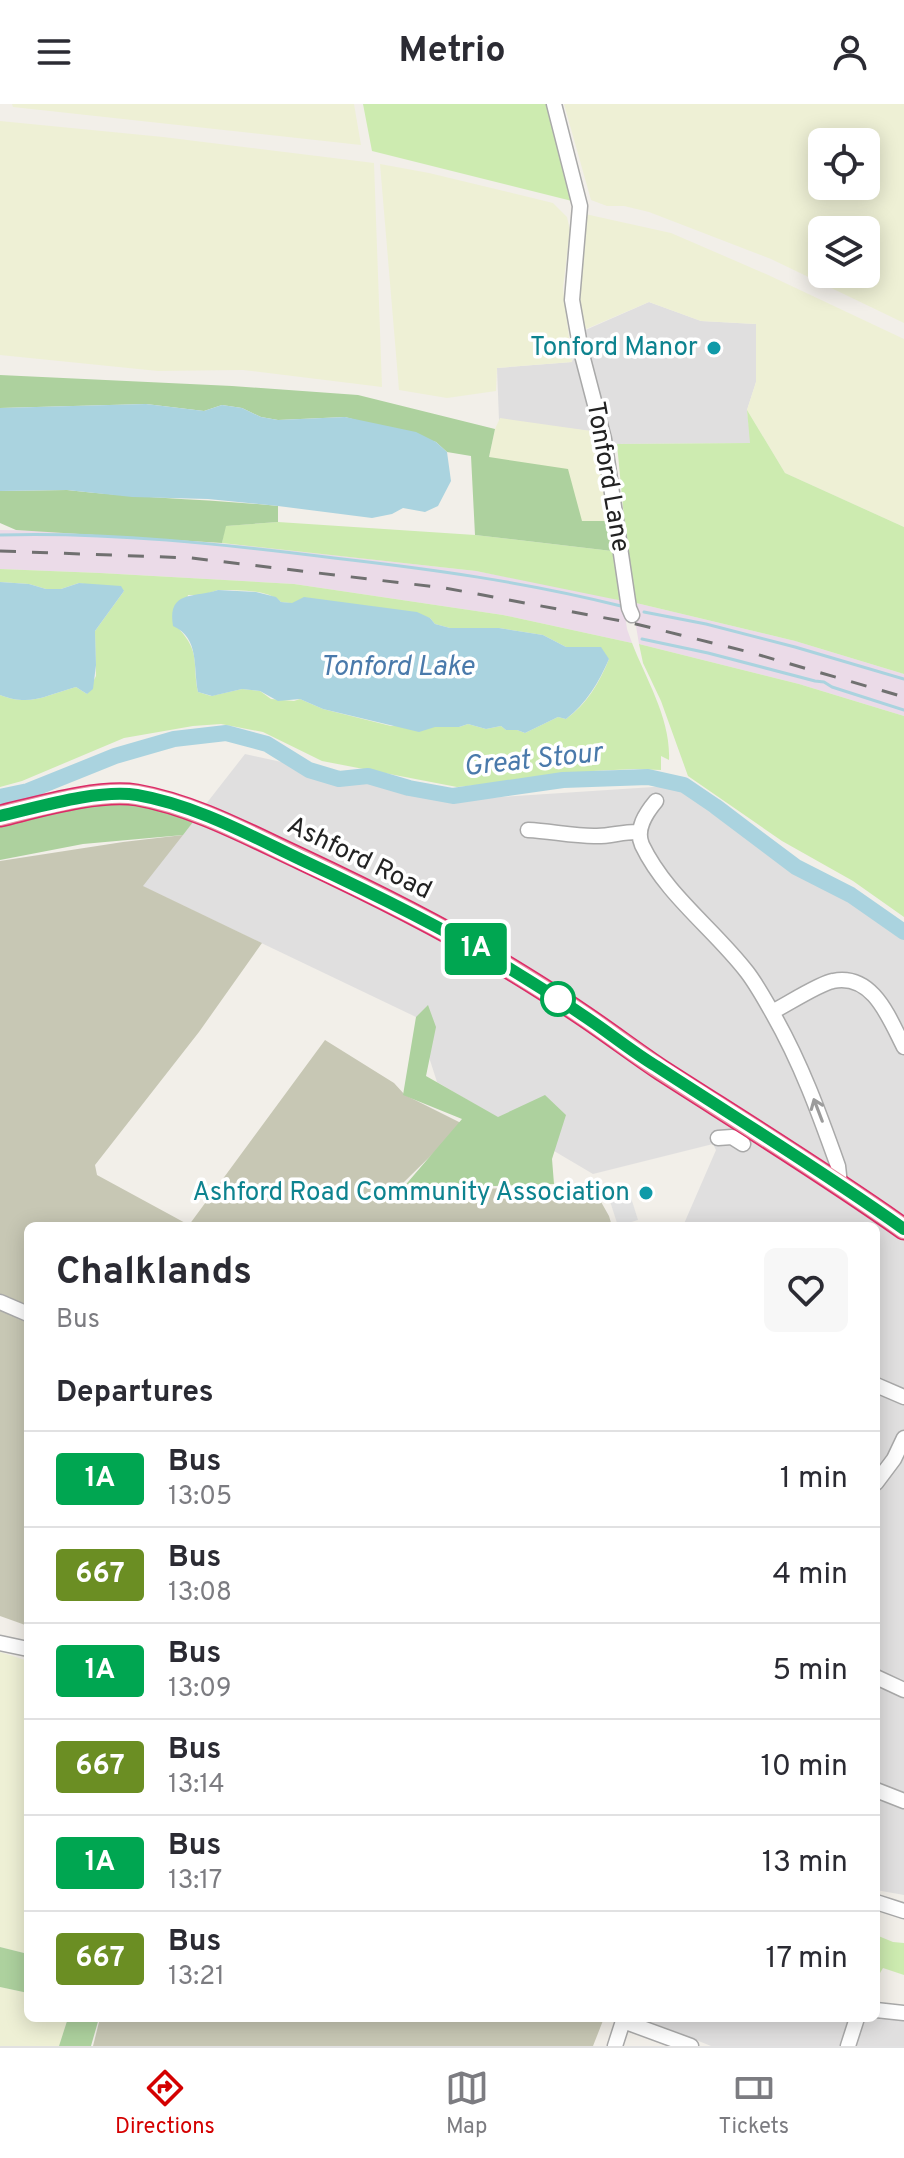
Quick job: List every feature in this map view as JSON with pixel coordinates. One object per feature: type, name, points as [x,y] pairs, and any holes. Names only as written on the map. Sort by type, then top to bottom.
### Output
[{"type":"highway","name":"Ashford Road","points":[[0,816],[93,797],[135,795],[188,810],[253,837],[414,914],[493,959],[582,1014],[652,1064],[840,1184],[904,1229]]},
{"type":"street","name":"Tonford Lane","points":[[554,104],[580,206],[572,300],[581,351],[604,439],[632,615]]},
{"type":"street","points":[[656,801],[639,832],[641,843],[662,876],[759,989],[794,1049],[838,1166],[840,1184]]},
{"type":"street","points":[[528,830],[549,825],[596,837],[639,832]]},
{"type":"street","points":[[772,1012],[832,981],[854,982],[874,993],[904,1047]]},
{"type":"street","points":[[718,1138],[732,1137],[743,1144]]},
{"type":"street","points":[[0,1302],[24,1312]]},
{"type":"street","points":[[880,1387],[904,1397]]},
{"type":"street","points":[[880,1479],[899,1462],[904,1438]]},
{"type":"street","points":[[0,1643],[24,1648]]},
{"type":"street","points":[[880,1679],[904,1690]]},
{"type":"street","points":[[880,1792],[904,1801]]},
{"type":"street","points":[[880,1903],[904,1911]]},
{"type":"street","points":[[880,2010],[904,2013]]},
{"type":"street","points":[[615,2046],[623,2022]]},
{"type":"street","points":[[631,2022],[691,2046]]},
{"type":"street","points":[[848,2046],[856,2022]]},
{"type":"shaded area","points":[[12,104],[354,104],[361,145],[13,107]]},
{"type":"shaded area","points":[[564,104],[904,104],[904,323],[831,288],[880,288],[880,216],[808,216],[808,277],[771,259],[649,212],[624,206],[607,206],[591,200]]},
{"type":"shaded area","points":[[0,121],[374,163],[382,387],[243,370],[158,371],[0,355]]},
{"type":"shaded area","points":[[380,164],[553,203],[567,217],[570,230],[563,288],[572,362],[497,368],[496,391],[447,398],[399,390]]},
{"type":"shaded area","points":[[585,214],[671,233],[904,339],[904,527],[785,473],[747,410],[756,382],[756,324],[701,321],[649,302],[586,329],[575,300]]},
{"type":"shaded area","points":[[649,302],[701,321],[756,324],[756,382],[747,410],[751,443],[617,444],[598,432],[499,420],[497,368],[572,362],[581,332]]},
{"type":"shaded area","points":[[500,418],[598,432],[611,521],[582,521],[489,457]]},
{"type":"shaded area","points":[[0,530],[75,531],[252,546],[476,571],[623,601],[632,643],[503,615],[294,584],[0,569]]},
{"type":"shaded area","points":[[632,602],[795,641],[904,674],[904,716],[799,684],[639,644]]},
{"type":"shaded area","points":[[245,754],[456,800],[684,785],[796,867],[851,895],[904,932],[904,1895],[880,1891],[880,1222],[685,1222],[716,1150],[713,1144],[593,1174],[437,1082],[416,1017],[142,886]]},
{"type":"shaded area","points":[[183,835],[143,886],[262,943],[199,1032],[95,1165],[97,1175],[183,1222],[24,1222],[24,1625],[0,1616],[0,861]]},
{"type":"shaded area","points":[[325,1040],[394,1083],[405,1095],[463,1124],[401,1185],[405,1191],[584,1186],[596,1193],[611,1222],[191,1222]]},
{"type":"shaded area","points":[[627,1185],[638,1220],[617,1222],[607,1192]]},
{"type":"shaded area","points":[[0,1652],[24,1660],[24,1953],[0,1947]]},
{"type":"shaded area","points":[[0,1987],[24,1992],[24,2022],[67,2022],[59,2046],[0,2046]]},
{"type":"shaded area","points":[[880,2013],[904,2016],[904,2046],[853,2046],[859,2022],[880,2022]]},
{"type":"shaded area","points":[[99,2022],[602,2022],[593,2046],[93,2046]]},
{"type":"shaded area","points":[[651,2022],[852,2022],[846,2046],[711,2046]]},
{"type":"green space","points":[[363,104],[550,104],[576,202],[372,151]]},
{"type":"green space","points":[[0,375],[358,395],[495,429],[489,457],[568,469],[582,521],[611,521],[612,551],[475,535],[471,456],[447,452],[436,442],[345,417],[278,420],[222,405],[204,411],[146,404],[0,408]]},
{"type":"green space","points":[[747,410],[785,473],[904,527],[904,674],[795,641],[632,602],[617,444],[750,443]]},
{"type":"green space","points":[[67,490],[278,506],[278,522],[226,526],[222,543],[16,530],[0,523],[0,491]]},
{"type":"green space","points":[[278,522],[475,535],[612,551],[623,601],[476,571],[222,543],[225,526]]},
{"type":"green space","points":[[0,569],[294,584],[503,615],[632,643],[662,714],[669,760],[661,756],[661,770],[593,771],[457,787],[322,761],[263,732],[221,724],[124,738],[22,781],[0,787],[0,695],[30,700],[76,687],[87,694],[96,676],[95,631],[124,591],[79,583],[61,589],[46,589],[0,582]],"holes":[[[218,590],[259,592],[281,602],[430,618],[435,624],[450,628],[499,628],[543,635],[566,647],[582,648],[609,659],[592,692],[580,707],[566,719],[558,717],[525,733],[506,730],[501,726],[486,729],[468,724],[459,727],[391,726],[323,709],[300,699],[271,699],[260,691],[242,689],[211,696],[198,692],[193,652],[179,629],[188,595],[203,595]]]},
{"type":"green space","points":[[639,644],[799,684],[904,716],[904,917],[853,881],[782,841],[688,776],[661,701],[643,663]]},
{"type":"green space","points":[[121,802],[147,806],[193,822],[183,835],[83,844],[0,860],[0,823],[62,807]]},
{"type":"green space","points":[[428,1005],[436,1027],[426,1076],[498,1117],[545,1095],[566,1115],[552,1159],[554,1184],[402,1189],[462,1119],[403,1095],[416,1017]]},
{"type":"green space","points":[[880,1937],[904,1943],[904,1975],[883,1968],[880,1973]]},
{"type":"green space","points":[[0,1947],[24,1953],[24,1992],[0,1987]]},
{"type":"green space","points":[[67,2022],[98,2022],[91,2046],[59,2046]]},
{"type":"water","points":[[146,404],[204,411],[222,405],[278,420],[345,417],[416,432],[436,442],[447,452],[451,481],[438,506],[425,512],[403,508],[372,518],[208,499],[132,497],[67,490],[0,491],[0,408]]},
{"type":"water","points":[[0,582],[46,589],[61,589],[79,583],[121,586],[124,591],[95,631],[93,689],[87,694],[76,687],[30,700],[0,695]]},
{"type":"water","name":"Tonford Lake","points":[[218,590],[256,592],[276,597],[281,602],[292,603],[304,597],[417,612],[435,624],[450,628],[499,628],[543,635],[566,647],[601,647],[609,659],[580,707],[566,719],[558,717],[525,733],[506,730],[501,726],[486,729],[468,724],[419,732],[323,709],[300,699],[278,701],[260,691],[242,689],[212,696],[198,692],[194,654],[188,638],[173,626],[172,614],[178,601]]},
{"type":"waterway","points":[[0,535],[125,537],[251,548],[478,577],[621,606]]},
{"type":"waterway","points":[[644,612],[706,624],[904,679]]},
{"type":"waterway","points":[[642,639],[824,682],[904,710]]},
{"type":"waterway","name":"Great Stour","points":[[0,797],[28,791],[115,756],[174,739],[226,733],[267,744],[309,770],[339,779],[368,776],[453,796],[563,780],[648,777],[684,785],[796,867],[851,895],[904,932]]},
{"type":"railway","points":[[0,551],[191,558],[445,588],[632,623],[749,652],[904,697]]},
{"type":"bus line","name":"1A","points":[[0,816],[93,797],[135,795],[188,810],[253,837],[381,897],[493,959],[582,1014],[652,1064],[840,1184],[904,1229]]},
{"type":"place","name":"Tonford Manor","points":[[714,348]]},
{"type":"place","name":"Ashford Road Community Association","points":[[646,1193]]}]
